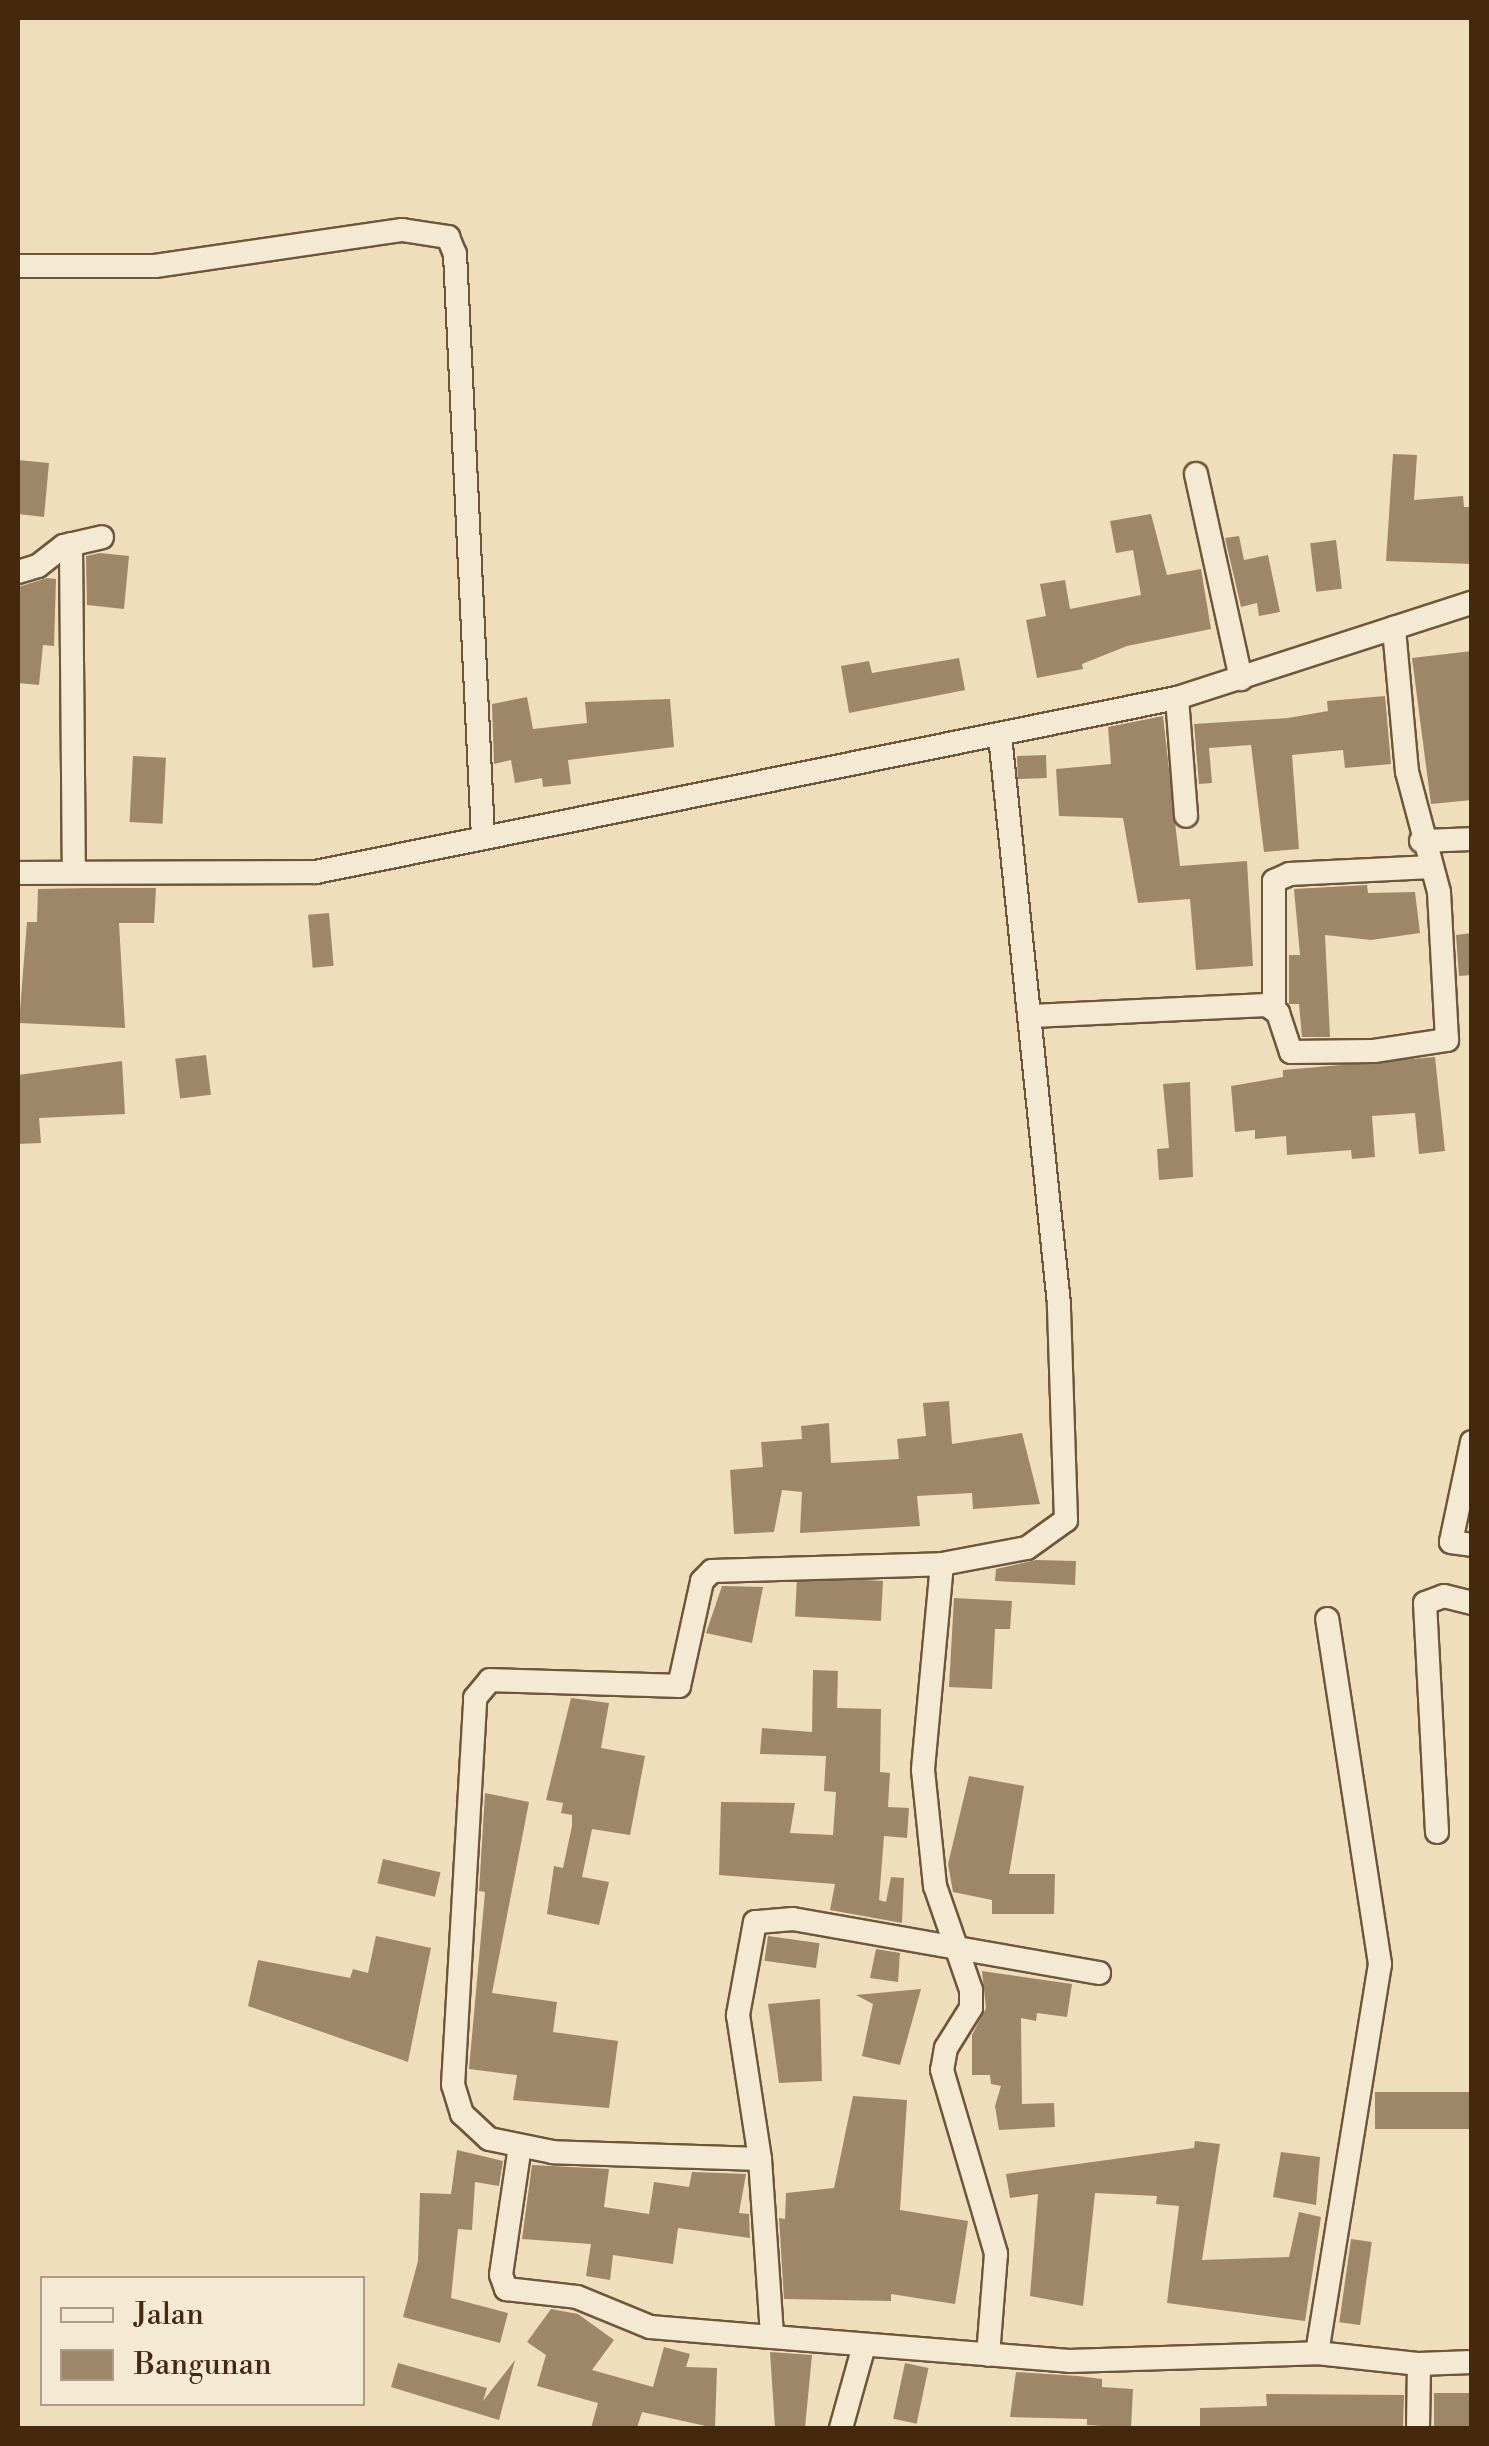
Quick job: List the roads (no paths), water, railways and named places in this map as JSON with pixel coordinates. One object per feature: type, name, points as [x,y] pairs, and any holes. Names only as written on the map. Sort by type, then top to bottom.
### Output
[{"type":"street","points":[[18,266],[155,266],[402,230],[448,236],[455,254],[483,837]]},
{"type":"street","points":[[1196,474],[1241,679]]},
{"type":"street","points":[[18,572],[38,566],[70,544],[102,537]]},
{"type":"street","points":[[70,544],[74,872]]},
{"type":"street","points":[[18,873],[316,872],[1177,698],[1472,603]]},
{"type":"street","points":[[1394,628],[1421,841],[1430,867],[1438,892],[1446,1040],[1432,1047],[1291,1052],[1274,1008],[1269,897],[1277,878],[1430,867]]},
{"type":"street","points":[[1177,698],[1186,816]]},
{"type":"street","points":[[760,2158],[520,2146],[474,2128],[454,2101],[477,1692],[490,1680],[679,1686],[702,1582],[712,1571],[942,1564],[1027,1548],[1059,1530],[1069,1508],[1059,1304],[1000,736]]},
{"type":"street","points":[[1421,841],[1472,840]]},
{"type":"street","points":[[1032,1016],[1274,1008]]},
{"type":"street","points":[[1457,1548],[1472,1442]]},
{"type":"street","points":[[942,1564],[923,1770],[935,1886],[972,2008],[946,2048],[942,2070],[996,2254],[988,2355]]},
{"type":"street","points":[[1436,1832],[1425,1604],[1444,1596],[1472,1602]]},
{"type":"street","points":[[1317,2352],[1380,1964],[1326,1619]]},
{"type":"street","points":[[772,2338],[760,2158],[738,2015],[755,1922],[793,1919],[1099,1973]]},
{"type":"street","points":[[520,2146],[501,2275],[506,2289],[577,2296],[650,2327],[863,2349],[1069,2361],[1317,2352],[1419,2364],[1472,2362]]},
{"type":"street","points":[[841,2428],[863,2349]]},
{"type":"street","points":[[1418,2428],[1419,2364]]}]
